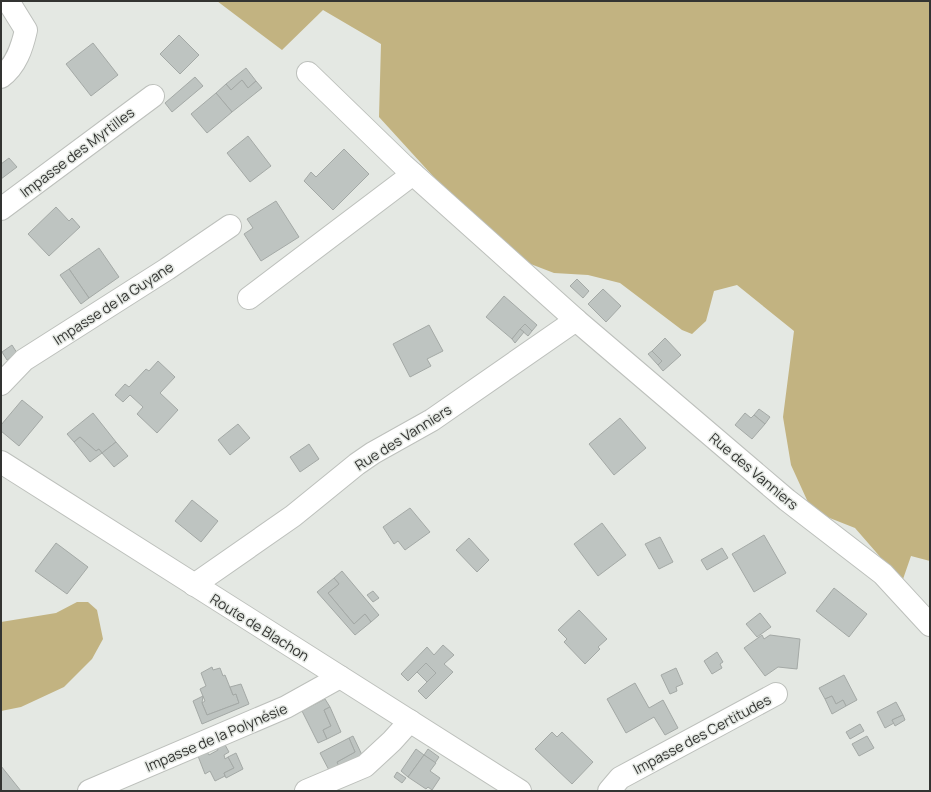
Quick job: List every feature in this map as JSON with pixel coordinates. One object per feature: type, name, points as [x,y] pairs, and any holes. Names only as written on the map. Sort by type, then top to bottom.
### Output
[{"type":"street","points":[[1,77],[6,73],[21,52],[26,30],[8,1]]},
{"type":"street","name":"Rue des Vanniers","points":[[308,74],[413,174],[576,320],[788,500],[883,574],[930,625]]},
{"type":"street","name":"Impasse des Myrtilles","points":[[1,209],[153,96]]},
{"type":"street","points":[[249,298],[413,174]]},
{"type":"street","name":"Impasse de la Guyane","points":[[1,384],[24,360],[167,269],[230,226]]},
{"type":"street","name":"Rue des Vanniers","points":[[194,585],[293,516],[362,460],[432,420],[576,320]]},
{"type":"street","name":"Route de Blachon","points":[[1,462],[520,791]]},
{"type":"street","name":"Impasse de la Polynésie","points":[[89,791],[286,707],[340,677]]},
{"type":"street","name":"Impasse des Certitudes","points":[[609,791],[620,778],[776,694]]},
{"type":"street","points":[[306,791],[364,766],[392,741],[410,721]]},
{"type":"shaded area","points":[[217,1],[930,1],[930,561],[911,556],[902,582],[855,528],[812,511],[791,465],[783,417],[794,331],[737,285],[714,291],[706,321],[692,334],[682,330],[620,283],[588,275],[554,273],[515,258],[484,232],[379,117],[381,44],[323,10],[282,50]]},
{"type":"shaded area","points":[[77,602],[88,602],[97,610],[103,639],[92,659],[64,687],[21,707],[1,711],[1,622],[56,613]]},
{"type":"building","points":[[179,35],[199,55],[180,74],[160,54]]},
{"type":"building","points":[[93,43],[118,75],[91,96],[66,64]]},
{"type":"building","points":[[246,68],[256,81],[248,88],[242,80],[231,90],[226,84]]},
{"type":"building","points":[[195,77],[203,86],[172,112],[165,103]]},
{"type":"building","points":[[242,80],[248,88],[256,81],[262,88],[232,112],[216,93],[226,84],[231,90]]},
{"type":"building","points":[[216,93],[232,112],[207,133],[191,114]]},
{"type":"building","points":[[248,136],[271,166],[250,182],[227,153]]},
{"type":"building","points":[[344,149],[369,174],[333,210],[304,181],[311,172],[316,177]]},
{"type":"building","points":[[9,158],[17,167],[1,179],[1,164]]},
{"type":"building","points":[[276,201],[299,237],[261,261],[244,234],[253,228],[247,219]]},
{"type":"building","points":[[56,207],[69,221],[72,218],[80,227],[49,256],[28,234]]},
{"type":"building","points":[[99,248],[119,277],[89,298],[69,269]]},
{"type":"building","points":[[69,269],[89,298],[81,304],[60,275]]},
{"type":"building","points":[[577,279],[589,291],[583,298],[570,286]]},
{"type":"building","points":[[603,289],[621,306],[606,322],[588,304]]},
{"type":"building","points":[[504,296],[537,325],[532,331],[525,324],[512,339],[486,317]]},
{"type":"building","points":[[525,324],[532,331],[528,336],[520,329]]},
{"type":"building","points":[[429,325],[443,351],[427,359],[431,366],[410,377],[393,344]]},
{"type":"building","points":[[520,329],[524,332],[515,343],[512,339]]},
{"type":"building","points":[[665,338],[681,355],[663,371],[658,365],[662,361],[652,351]]},
{"type":"building","points":[[12,345],[17,353],[7,360],[2,352]]},
{"type":"building","points":[[652,351],[662,361],[658,365],[648,354]]},
{"type":"building","points":[[158,361],[175,377],[160,393],[178,410],[157,433],[137,414],[143,407],[130,395],[123,402],[115,395],[125,384],[129,387],[146,369],[149,371]]},
{"type":"building","points":[[22,400],[43,417],[19,446],[1,431],[1,425]]},
{"type":"building","points":[[759,409],[770,417],[765,424],[754,415]]},
{"type":"building","points":[[93,413],[116,442],[102,453],[99,449],[96,451],[80,437],[74,442],[67,434]]},
{"type":"building","points":[[745,413],[751,418],[754,415],[765,424],[752,439],[735,425]]},
{"type":"building","points":[[620,418],[646,448],[614,475],[589,444]]},
{"type":"building","points":[[238,424],[250,438],[230,455],[218,440]]},
{"type":"building","points":[[80,437],[96,451],[99,449],[102,453],[90,462],[74,442]]},
{"type":"building","points":[[116,442],[128,456],[114,467],[102,453]]},
{"type":"building","points":[[309,444],[319,459],[300,472],[290,457]]},
{"type":"building","points":[[192,500],[218,521],[201,542],[175,521]]},
{"type":"building","points":[[410,508],[430,532],[405,550],[398,541],[394,544],[383,527]]},
{"type":"building","points":[[602,523],[626,555],[598,576],[574,544]]},
{"type":"building","points":[[764,535],[786,573],[754,592],[732,554]]},
{"type":"building","points":[[660,537],[673,562],[659,569],[645,544]]},
{"type":"building","points":[[469,538],[489,560],[477,572],[456,550]]},
{"type":"building","points":[[56,543],[88,567],[67,594],[35,571]]},
{"type":"building","points":[[722,548],[728,558],[707,570],[701,560]]},
{"type":"building","points":[[342,571],[379,615],[371,622],[365,614],[354,624],[328,593],[339,584],[334,578]]},
{"type":"building","points":[[334,578],[339,584],[328,593],[354,624],[365,614],[371,622],[355,635],[317,592]]},
{"type":"building","points":[[834,588],[867,614],[849,637],[816,611]]},
{"type":"building","points":[[373,591],[379,598],[373,602],[367,595]]},
{"type":"building","points":[[579,610],[607,639],[598,647],[600,649],[585,664],[564,642],[567,639],[558,630]]},
{"type":"building","points":[[760,613],[771,627],[757,637],[746,624]]},
{"type":"building","points":[[762,635],[764,639],[770,635],[800,639],[797,669],[778,667],[765,676],[744,648]]},
{"type":"building","points":[[443,645],[454,655],[444,664],[453,672],[426,699],[418,691],[436,673],[426,663],[408,681],[401,674],[427,647],[434,655]]},
{"type":"building","points":[[717,652],[723,662],[720,664],[722,668],[712,674],[704,661]]},
{"type":"building","points":[[426,663],[436,673],[427,682],[417,672]]},
{"type":"building","points":[[212,667],[213,670],[220,668],[223,676],[225,675],[233,695],[236,694],[239,703],[207,715],[202,703],[205,701],[200,689],[206,686],[201,673]]},
{"type":"building","points":[[676,668],[683,684],[676,687],[677,691],[670,694],[661,675]]},
{"type":"building","points":[[844,675],[857,700],[846,706],[843,700],[836,704],[832,696],[825,699],[819,688]]},
{"type":"building","points":[[635,683],[649,708],[663,700],[678,728],[665,735],[654,717],[626,733],[607,699]]},
{"type":"building","points":[[241,684],[249,704],[202,724],[193,701],[203,696],[202,703],[207,715],[239,703],[236,694],[233,695],[230,687]]},
{"type":"building","points":[[832,696],[836,704],[843,700],[846,706],[832,714],[825,699]]},
{"type":"building","points":[[325,699],[330,707],[324,710],[331,726],[323,730],[327,739],[318,743],[302,711]]},
{"type":"building","points":[[896,702],[903,715],[892,720],[894,723],[885,728],[877,712]]},
{"type":"building","points":[[330,707],[341,732],[327,739],[323,730],[331,726],[324,710]]},
{"type":"building","points":[[903,715],[905,720],[895,726],[892,720]]},
{"type":"building","points":[[860,724],[864,731],[850,739],[846,732]]},
{"type":"building","points":[[552,732],[557,737],[562,732],[593,762],[572,784],[535,749]]},
{"type":"building","points":[[353,736],[362,755],[339,767],[337,762],[355,752],[349,738]]},
{"type":"building","points":[[867,736],[874,748],[859,756],[852,744]]},
{"type":"building","points":[[349,738],[355,752],[337,762],[339,767],[330,772],[320,753]]},
{"type":"building","points":[[224,743],[229,752],[224,755],[225,759],[228,757],[234,768],[224,773],[225,776],[215,781],[210,771],[205,774],[198,756],[207,752],[209,755],[218,750],[217,747]]},
{"type":"building","points":[[416,749],[424,755],[408,777],[401,771]]},
{"type":"building","points":[[428,749],[439,757],[435,763],[424,755]]},
{"type":"building","points":[[236,753],[243,769],[226,778],[224,773],[234,768],[228,757]]},
{"type":"building","points":[[424,755],[436,763],[430,771],[440,778],[432,790],[428,787],[426,789],[408,777]]},
{"type":"building","points":[[1,766],[21,791],[1,791]]},
{"type":"building","points":[[397,772],[406,778],[402,783],[394,777]]}]
